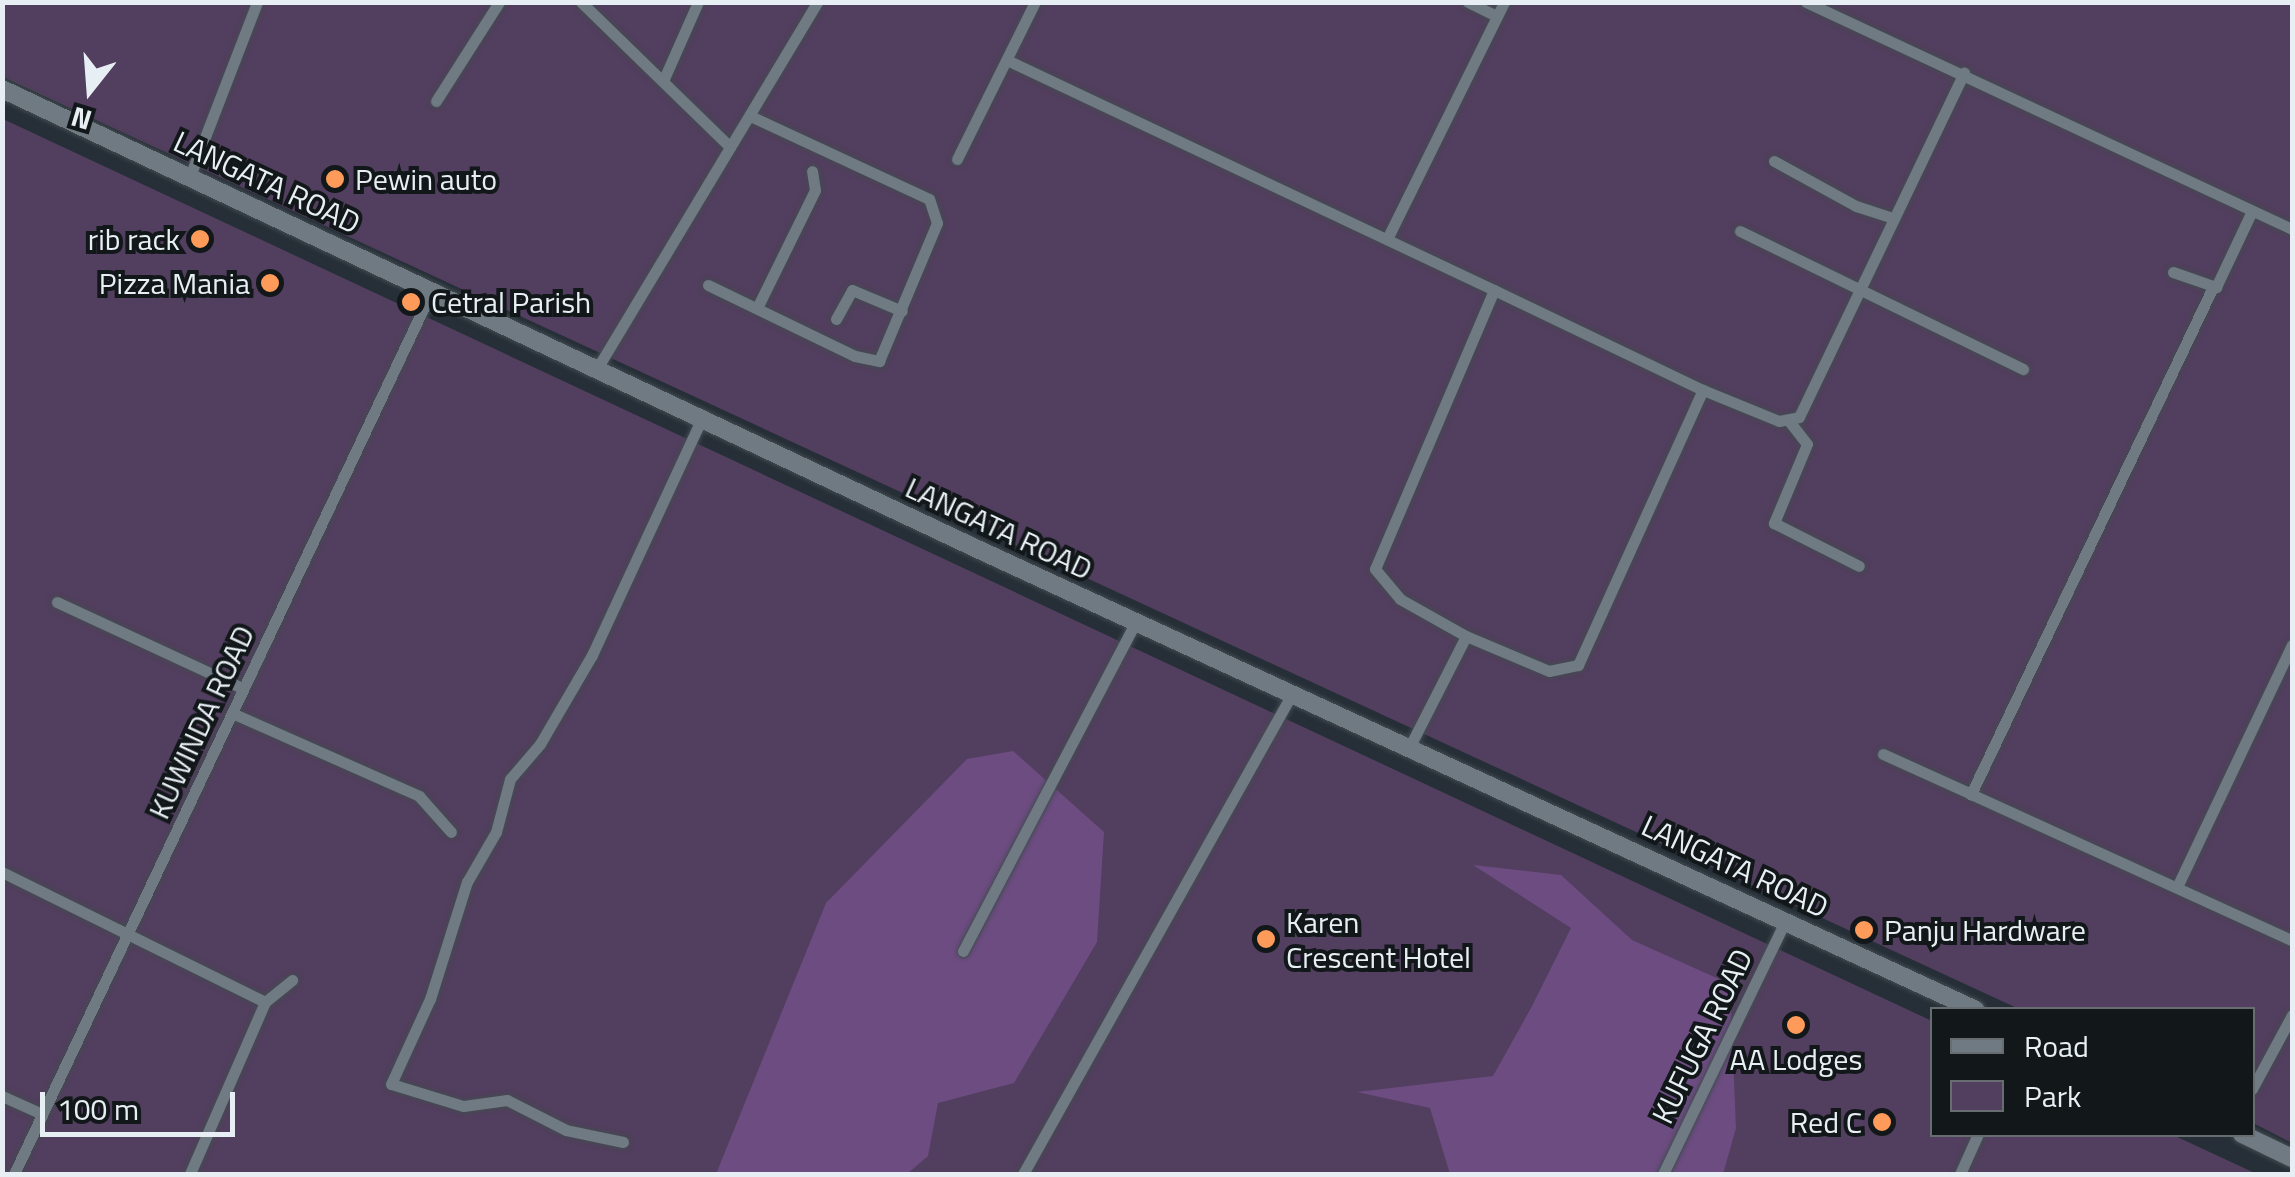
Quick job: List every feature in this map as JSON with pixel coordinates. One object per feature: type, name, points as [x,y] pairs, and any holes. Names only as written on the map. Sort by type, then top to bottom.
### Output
[{"type":"main road","name":"LANGATA ROAD","points":[[2,89],[1136,622],[1970,1007]]},
{"type":"main road","points":[[2248,1137],[2292,1158]]},
{"type":"street","points":[[190,176],[256,2]]},
{"type":"street","points":[[436,101],[499,2]]},
{"type":"street","points":[[581,2],[730,147]]},
{"type":"street","points":[[663,81],[698,2]]},
{"type":"street","points":[[598,367],[817,2]]},
{"type":"street","points":[[957,160],[1035,2]]},
{"type":"street","points":[[1468,2],[1497,16]]},
{"type":"street","points":[[1386,239],[1504,2]]},
{"type":"street","points":[[1806,2],[1964,72],[2292,229]]},
{"type":"street","points":[[1009,61],[1703,390],[1789,421],[1807,444],[1774,523],[1859,566]]},
{"type":"street","points":[[1789,421],[1803,411],[1964,72]]},
{"type":"street","points":[[708,285],[867,361],[885,354],[938,223],[935,204],[750,116]]},
{"type":"street","points":[[1774,161],[1856,206],[1894,218]]},
{"type":"street","points":[[757,308],[815,190],[812,171]]},
{"type":"street","points":[[1970,794],[2252,211]]},
{"type":"street","points":[[1740,231],[2023,369]]},
{"type":"street","points":[[2173,272],[2212,289]]},
{"type":"street","name":"KUWINDA ROAD","points":[[14,1174],[432,290]]},
{"type":"street","points":[[836,319],[852,290],[902,311]]},
{"type":"street","points":[[1494,290],[1375,569],[1400,599],[1466,636],[1549,671],[1578,665],[1703,390]]},
{"type":"street","points":[[623,1142],[566,1130],[508,1100],[462,1106],[390,1084],[430,999],[467,882],[496,832],[510,779],[540,744],[592,656],[703,416]]},
{"type":"street","points":[[57,602],[242,688]]},
{"type":"street","points":[[963,951],[1136,622]]},
{"type":"street","points":[[1410,746],[1466,636]]},
{"type":"street","points":[[2177,887],[2292,645]]},
{"type":"street","points":[[1024,1174],[1293,692]]},
{"type":"street","points":[[232,712],[419,796],[451,832]]},
{"type":"street","points":[[1883,754],[2292,940]]},
{"type":"street","points":[[2,872],[265,1002]]},
{"type":"street","name":"KUFUGA ROAD","points":[[1663,1174],[1786,920]]},
{"type":"street","points":[[190,1174],[265,1002],[292,980]]},
{"type":"street","points":[[2255,1083],[2292,1015]]},
{"type":"street","points":[[2,1096],[42,1114]]},
{"type":"street","points":[[1960,1174],[1977,1137]]},
{"type":"green space","points":[[3,2],[2292,3],[2292,1143],[2255,1124],[2255,1007],[2015,1007],[3,77]]},
{"type":"green space","points":[[3,119],[1930,1020],[1930,1137],[2177,1137],[2257,1174],[3,1174]]},
{"type":"shaded area","points":[[1013,751],[1104,832],[1097,942],[1014,1083],[938,1103],[928,1156],[907,1174],[716,1174],[826,903],[967,759]]},
{"type":"shaded area","points":[[1473,865],[1561,875],[1632,940],[1730,984],[1736,1128],[1723,1174],[1450,1174],[1430,1108],[1357,1092],[1493,1076],[1531,1008],[1571,928]]},
{"type":"place","name":"Pewin auto","points":[[335,179]]},
{"type":"place","name":"rib rack","points":[[200,239]]},
{"type":"place","name":"Pizza Mania","points":[[270,283]]},
{"type":"place","name":"Cetral Parish","points":[[411,302]]},
{"type":"place","name":"Panju Hardware","points":[[1864,930]]},
{"type":"place","name":"Karen Crescent Hotel","points":[[1266,939]]},
{"type":"place","name":"AA Lodges","points":[[1796,1025]]},
{"type":"place","name":"Red C","points":[[1882,1122]]}]
